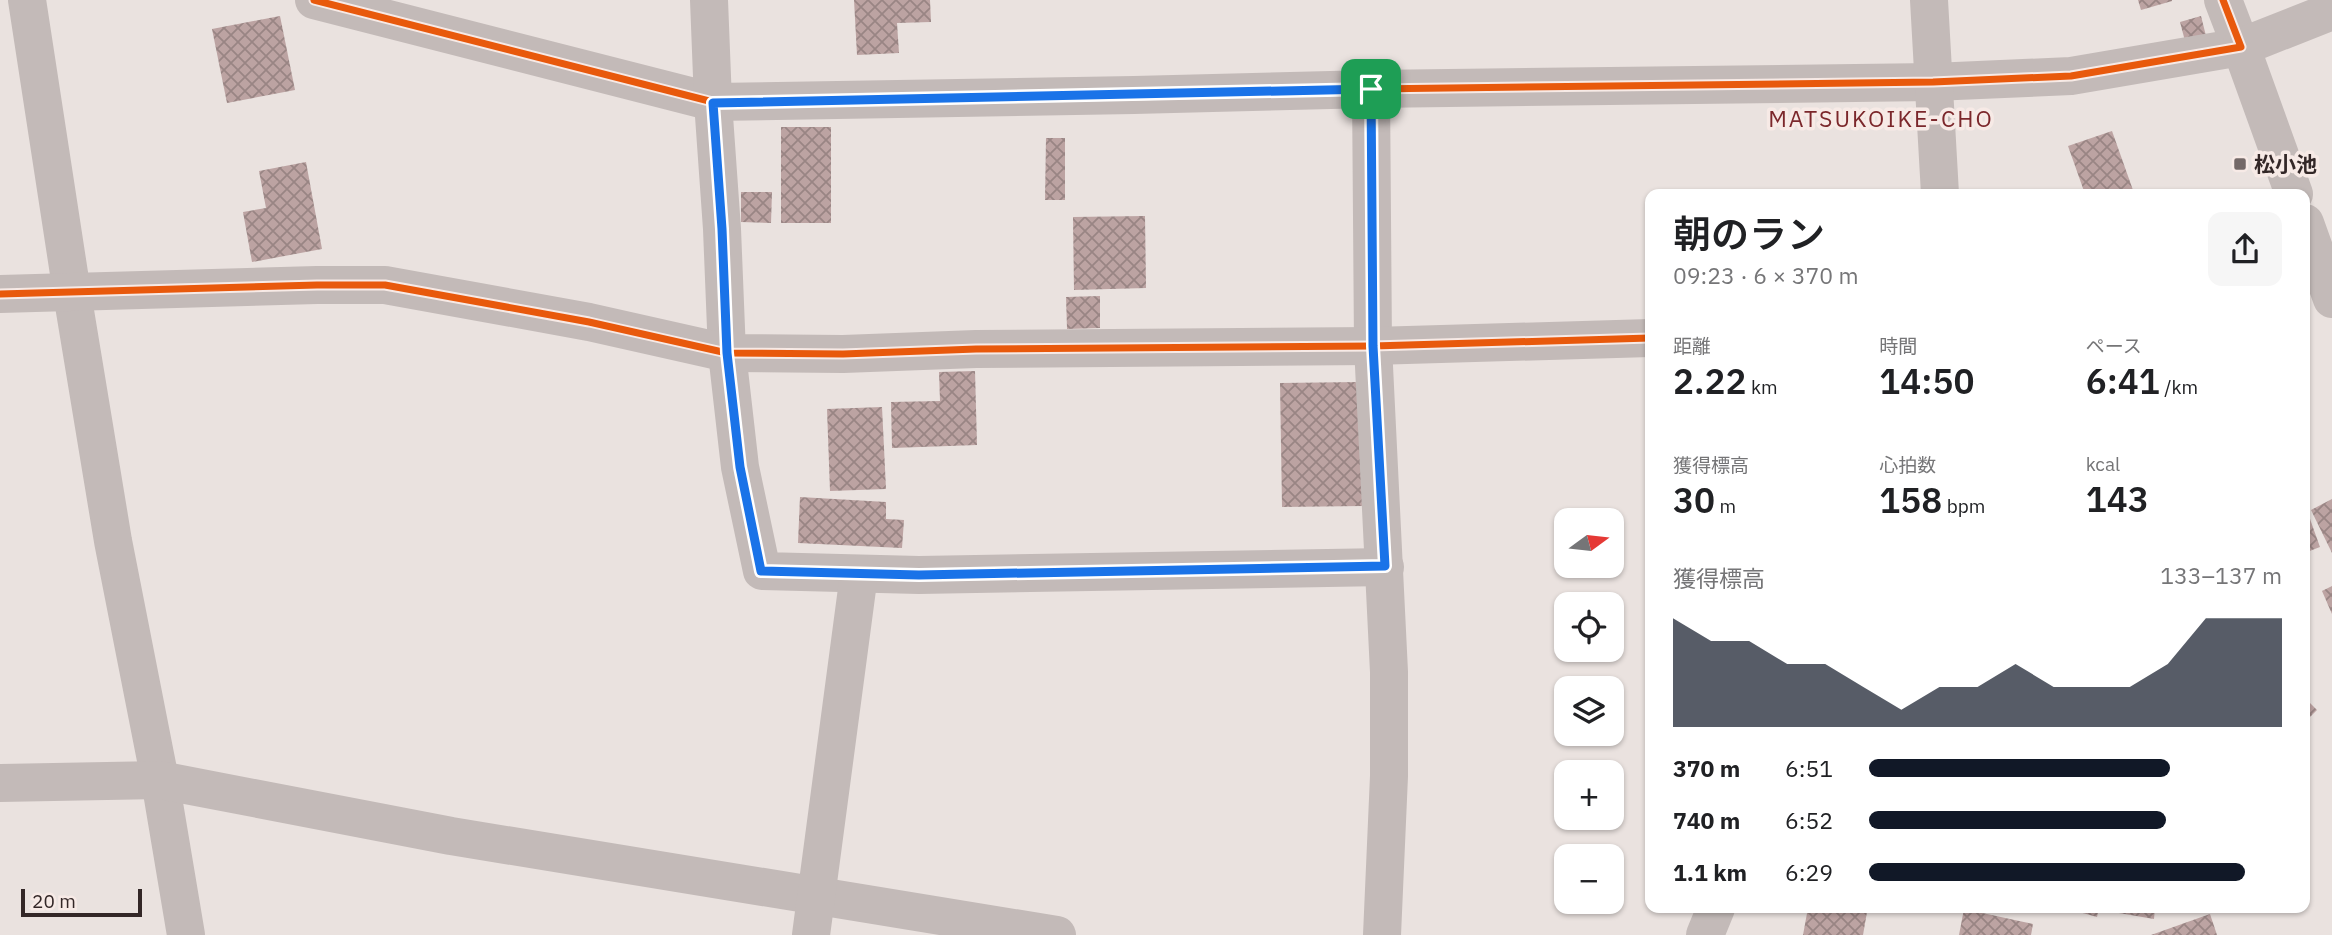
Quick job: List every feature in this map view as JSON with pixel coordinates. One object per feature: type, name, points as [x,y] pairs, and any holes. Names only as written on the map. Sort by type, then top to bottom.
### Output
[{"type":"street","points":[[27,0],[113,541],[160,780],[186,935]]},
{"type":"street","points":[[314,0],[713,103],[1371,89],[1933,82],[2071,76],[2241,47],[2332,12]]},
{"type":"street","points":[[709,0],[727,353],[740,467],[761,571],[859,574],[1075,573],[1385,566]]},
{"type":"street","points":[[1929,0],[1940,189]]},
{"type":"street","points":[[2223,0],[2292,189]]},
{"type":"street","points":[[1371,89],[1373,346],[1389,672],[1389,776],[1382,935]]},
{"type":"street","points":[[2310,237],[2332,301],[2310,308]]},
{"type":"street","points":[[0,294],[385,285],[589,322],[727,353],[843,354],[976,349],[1373,346],[1645,338]]},
{"type":"street","points":[[811,935],[859,574]]},
{"type":"street","points":[[0,783],[160,780],[451,836],[1057,935]]},
{"type":"street","points":[[1705,935],[1714,913]]},
{"type":"building","points":[[854,0],[930,0],[931,22],[897,23],[899,53],[857,55]]},
{"type":"building","points":[[2138,0],[2172,0],[2172,1],[2141,10]]},
{"type":"building","points":[[280,16],[295,90],[227,103],[212,29]]},
{"type":"building","points":[[2201,16],[2206,36],[2185,41],[2180,22]]},
{"type":"building","points":[[781,127],[831,127],[831,223],[781,223]]},
{"type":"building","points":[[2112,131],[2133,189],[2083,189],[2068,146]]},
{"type":"building","points":[[1046,138],[1065,138],[1065,200],[1045,200]]},
{"type":"building","points":[[306,162],[322,249],[252,262],[243,212],[266,208],[259,171]]},
{"type":"building","points":[[741,192],[772,192],[771,223],[741,222]]},
{"type":"building","points":[[1145,216],[1146,288],[1074,290],[1073,217]]},
{"type":"building","points":[[1100,296],[1100,328],[1067,329],[1066,297]]},
{"type":"building","points":[[975,371],[977,445],[892,448],[891,402],[940,401],[939,372]]},
{"type":"building","points":[[1360,382],[1363,506],[1282,507],[1280,383]]},
{"type":"building","points":[[882,407],[886,489],[830,491],[827,409]]},
{"type":"building","points":[[800,497],[886,502],[886,519],[904,520],[902,548],[798,543]]},
{"type":"building","points":[[2332,499],[2332,553],[2311,510]]},
{"type":"building","points":[[2310,519],[2320,547],[2310,551]]},
{"type":"building","points":[[2332,586],[2332,614],[2322,591]]},
{"type":"building","points":[[2310,703],[2317,710],[2310,717]]},
{"type":"building","points":[[1807,913],[1867,913],[1863,935],[1803,935]]},
{"type":"building","points":[[1963,913],[1982,913],[2033,924],[2031,935],[1959,935]]},
{"type":"building","points":[[2119,913],[2155,913],[2154,919]]},
{"type":"building","points":[[2210,914],[2217,935],[2151,935]]},
{"type":"cycle path","points":[[314,0],[713,102],[1371,89],[1933,82],[2071,76],[2241,47],[2223,0]]},
{"type":"cycle path","points":[[0,294],[385,285],[589,322],[727,353],[843,354],[976,349],[1373,346],[1645,338]]},
{"type":"place","name":"松小池","points":[[2240,164]]},
{"type":"district","name":"MATSUKOIKE-CHO","points":[[1881,118]]},
{"type":"route","points":[[1371,89],[1373,346],[1385,566],[919,575],[761,571],[740,467],[727,353],[713,103],[1371,89]]}]
